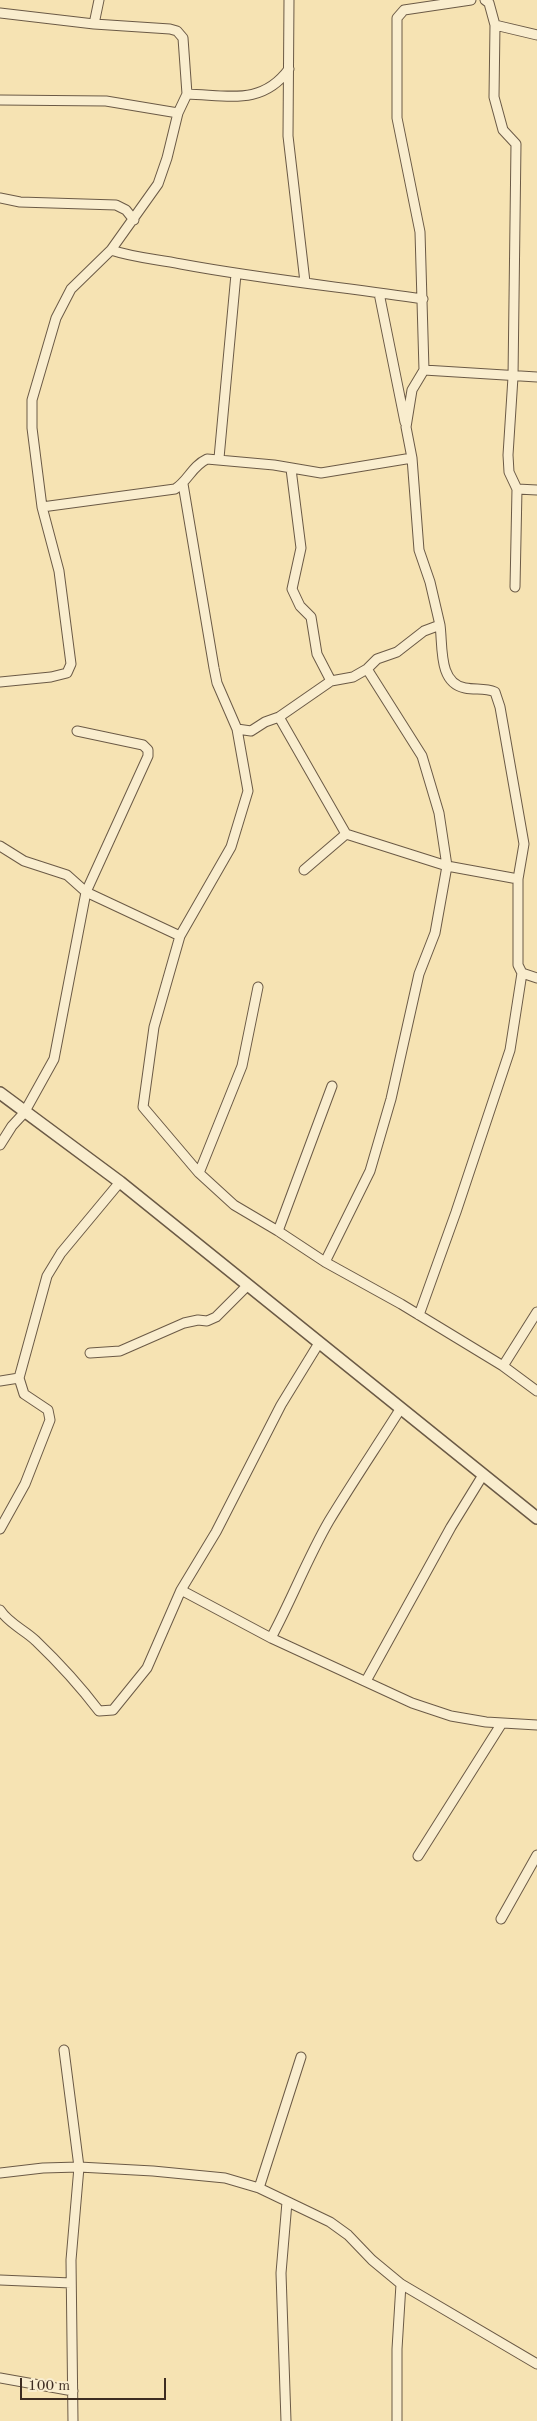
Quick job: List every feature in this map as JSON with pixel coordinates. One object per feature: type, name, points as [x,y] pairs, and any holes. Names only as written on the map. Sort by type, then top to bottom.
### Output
[{"type":"street","points":[[94,24],[99,0]]},
{"type":"street","points":[[289,0],[288,136],[305,282]]},
{"type":"street","points":[[406,427],[412,390],[424,370],[423,299],[420,232],[397,118],[396,18],[404,10],[471,0]]},
{"type":"street","points":[[486,0],[489,3],[495,25],[494,97],[503,130],[516,144],[513,376],[508,455],[509,472],[517,489],[515,587]]},
{"type":"street","points":[[0,13],[177,31],[183,38],[187,94],[178,113],[167,158],[158,184],[111,250],[71,290],[56,318],[32,400],[32,428],[42,507],[59,571],[72,664],[67,673],[0,682]]},
{"type":"street","points":[[495,25],[537,35]]},
{"type":"street","points":[[187,94],[247,96],[266,91],[280,82],[289,69]]},
{"type":"street","points":[[0,100],[106,101],[178,113]]},
{"type":"street","points":[[0,198],[20,202],[116,205],[126,210],[134,220]]},
{"type":"street","points":[[111,250],[138,259],[159,260],[236,274],[423,299]]},
{"type":"street","points":[[219,458],[236,274]]},
{"type":"street","points":[[379,293],[412,458],[419,550],[430,582],[440,625],[445,672],[451,682],[464,688],[487,689],[495,692],[500,707],[524,844],[518,880],[518,965],[522,973],[510,1050],[456,1212],[419,1314]]},
{"type":"street","points":[[424,370],[537,377]]},
{"type":"street","points":[[42,507],[175,489],[183,484],[197,463],[207,459],[219,458],[322,473],[412,458]]},
{"type":"street","points":[[291,469],[301,548],[292,589],[300,606],[311,617],[316,654],[331,681]]},
{"type":"street","points":[[183,484],[217,683],[237,729],[248,791],[244,810],[231,847],[180,936],[154,1027],[143,1107],[199,1173],[234,1205],[325,1262],[419,1314],[503,1366],[537,1391]]},
{"type":"street","points":[[517,489],[537,490]]},
{"type":"street","points":[[237,729],[251,731],[265,722],[279,717],[331,681],[353,677],[367,669],[377,660],[397,652],[424,631],[440,625]]},
{"type":"street","points":[[325,1262],[370,1171],[391,1099],[419,974],[435,933],[447,866],[439,814],[422,756],[367,669]]},
{"type":"street","points":[[279,717],[346,834],[447,866],[518,880]]},
{"type":"street","points":[[0,1145],[12,1126],[24,1113],[54,1058],[86,892],[148,756],[148,750],[143,745],[77,732]]},
{"type":"street","points":[[304,870],[346,834]]},
{"type":"street","points":[[0,846],[24,861],[67,875],[86,892],[180,936]]},
{"type":"street","points":[[522,973],[537,978]]},
{"type":"street","points":[[199,1173],[242,1066],[258,987]]},
{"type":"street","points":[[278,1231],[332,1086]]},
{"type":"street","points":[[0,1093],[24,1113],[120,1182],[537,1518]]},
{"type":"street","points":[[0,1529],[25,1484],[50,1420],[48,1410],[24,1394],[19,1378],[47,1276],[61,1253],[120,1182]]},
{"type":"street","points":[[90,1353],[120,1351],[184,1323],[198,1320],[206,1321],[216,1317],[247,1286]]},
{"type":"street","points":[[503,1366],[537,1312]]},
{"type":"street","points":[[0,1610],[4,1616],[35,1640],[80,1686],[99,1711],[107,1712],[113,1710],[148,1668],[181,1590],[216,1532],[281,1406],[319,1343]]},
{"type":"street","points":[[0,1381],[19,1378]]},
{"type":"street","points":[[271,1638],[287,1609],[297,1581],[329,1522],[401,1408]]},
{"type":"street","points":[[366,1681],[437,1551],[484,1475]]},
{"type":"street","points":[[181,1590],[271,1638],[412,1703],[451,1716],[502,1723],[537,1725]]},
{"type":"street","points":[[418,1856],[502,1723]]},
{"type":"street","points":[[501,1919],[537,1855]]},
{"type":"street","points":[[64,2050],[78,2167],[71,2283],[73,2421]]},
{"type":"street","points":[[259,2188],[302,2056]]},
{"type":"street","points":[[0,2174],[43,2168],[78,2167],[196,2174],[225,2178],[259,2188],[287,2202],[314,2212],[330,2222],[348,2235],[372,2260],[401,2284],[537,2364]]},
{"type":"street","points":[[286,2421],[281,2273],[287,2202]]},
{"type":"street","points":[[0,2280],[71,2283]]},
{"type":"street","points":[[397,2421],[397,2349],[401,2284]]},
{"type":"street","points":[[0,2378],[73,2391]]}]
